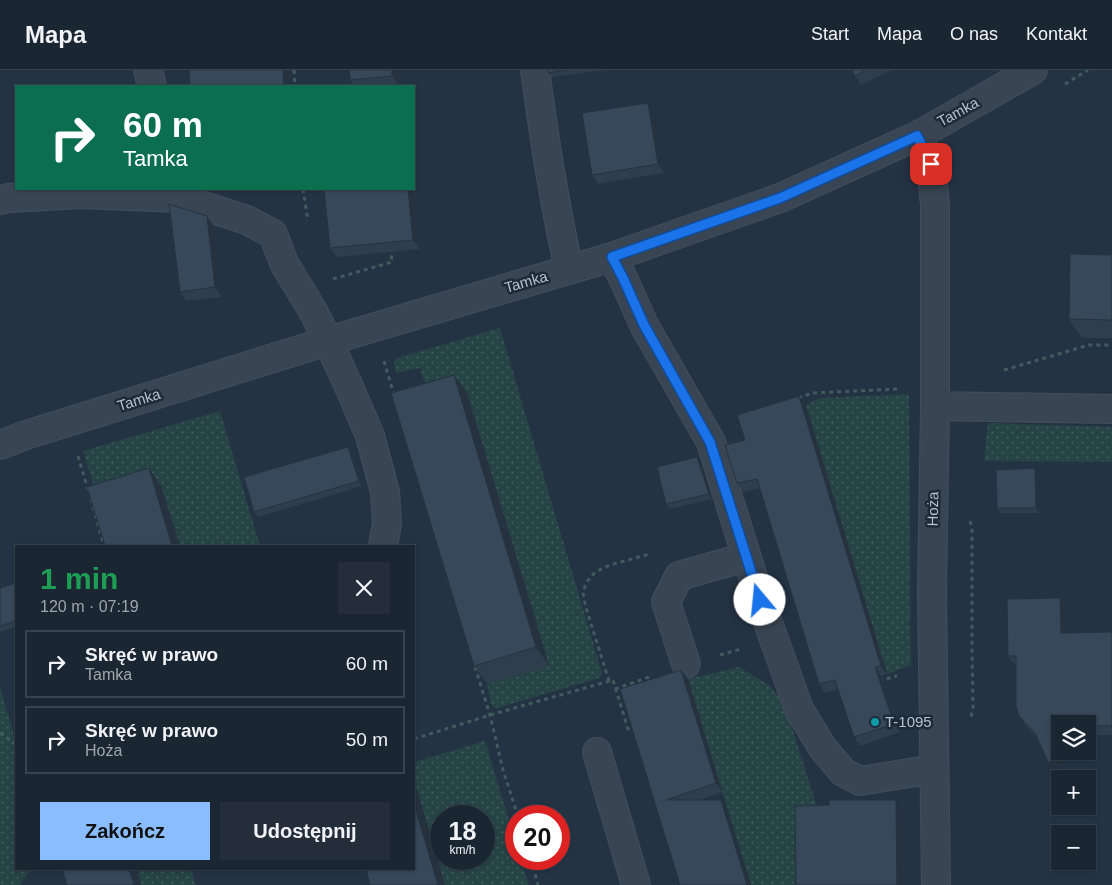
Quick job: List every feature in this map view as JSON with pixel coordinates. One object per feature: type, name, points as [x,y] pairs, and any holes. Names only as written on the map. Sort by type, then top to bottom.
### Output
[{"type":"street","points":[[148,70],[152,85]]},
{"type":"street","points":[[535,70],[544,138],[569,269]]},
{"type":"street","name":"Tamka","points":[[0,445],[26,435],[328,341],[612,257],[780,198],[917,136],[1033,70]]},
{"type":"street","name":"Hoża","points":[[917,136],[931,164],[935,205],[935,406],[932,591],[936,885]]},
{"type":"street","points":[[0,200],[82,194],[176,194],[247,220],[273,234],[284,263],[328,341],[370,436],[385,492],[387,523],[383,545]]},
{"type":"street","points":[[612,257],[644,325],[710,442],[760,600],[798,709],[822,746],[843,772],[860,781],[934,769]]},
{"type":"street","points":[[935,406],[1112,409]]},
{"type":"street","points":[[686,664],[666,602],[679,576],[746,556]]},
{"type":"street","points":[[597,752],[636,885]]},
{"type":"path","points":[[294,70],[295,85]]},
{"type":"path","points":[[1064,85],[1088,70]]},
{"type":"path","points":[[332,279],[392,262],[391,251]]},
{"type":"path","points":[[995,372],[1089,345],[1112,346]]},
{"type":"path","points":[[340,367],[382,355],[396,403]]},
{"type":"path","points":[[795,399],[812,394],[907,388]]},
{"type":"path","points":[[78,454],[104,545]]},
{"type":"path","points":[[969,518],[972,528],[973,708],[970,721]]},
{"type":"path","points":[[475,666],[514,805]]},
{"type":"path","points":[[876,682],[895,676],[902,676]]},
{"type":"path","points":[[415,739],[613,680]]},
{"type":"path","points":[[0,732],[15,743]]},
{"type":"path","points":[[534,870],[538,885]]},
{"type":"green space","points":[[500,328],[602,673],[600,678],[497,708],[493,707],[491,703],[487,684],[549,665],[467,393],[425,385],[420,368],[396,373],[394,365],[395,360],[400,357]]},
{"type":"green space","points":[[909,394],[911,665],[887,674],[806,405],[820,398]]},
{"type":"green space","points":[[220,411],[260,545],[180,545],[161,487],[100,505],[83,451]]},
{"type":"green space","points":[[988,423],[1112,427],[1112,462],[984,461]]},
{"type":"green space","points":[[739,667],[769,685],[784,702],[819,813],[800,885],[751,885],[688,679]]},
{"type":"green space","points":[[0,687],[15,739],[15,870],[30,870],[20,885],[0,885]]},
{"type":"green space","points":[[485,741],[505,807],[505,870],[524,870],[529,885],[445,885],[441,870],[495,870],[495,805],[430,805],[430,834],[415,783],[415,762]]},
{"type":"green space","points":[[137,870],[191,870],[196,885],[141,885]]},
{"type":"building","points":[[189,70],[283,70],[284,85],[190,85]]},
{"type":"building","points":[[349,70],[392,70],[392,76],[350,80]]},
{"type":"building","points":[[548,70],[567,70],[548,73]]},
{"type":"building","points":[[852,70],[866,70],[855,76]]},
{"type":"building","points":[[648,103],[658,164],[592,175],[582,113]]},
{"type":"building","points":[[324,190],[408,190],[413,240],[330,248]]},
{"type":"building","points":[[169,204],[207,216],[215,287],[180,292]]},
{"type":"building","points":[[1070,254],[1112,255],[1112,320],[1069,319]]},
{"type":"building","points":[[454,375],[536,647],[474,666],[391,393]]},
{"type":"building","points":[[799,396],[881,666],[875,667],[894,724],[854,737],[835,680],[819,684],[757,479],[737,483],[725,445],[745,440],[737,415]]},
{"type":"building","points":[[348,447],[359,481],[254,512],[244,477]]},
{"type":"building","points":[[697,457],[709,494],[666,504],[657,467]]},
{"type":"building","points":[[149,468],[172,545],[105,545],[87,487]]},
{"type":"building","points":[[1035,468],[1036,508],[997,508],[996,470]]},
{"type":"building","points":[[15,583],[15,621],[0,626],[0,588]]},
{"type":"building","points":[[1060,598],[1061,633],[1112,632],[1112,726],[1096,726],[1096,715],[1051,715],[1051,760],[1049,764],[1035,733],[1019,716],[1016,706],[1016,656],[1008,656],[1007,599]]},
{"type":"building","points":[[681,670],[716,783],[666,800],[721,800],[747,885],[680,885],[620,689]]},
{"type":"building","points":[[829,800],[896,800],[897,885],[796,885],[795,806],[829,805]]},
{"type":"building","points":[[415,807],[430,858],[430,870],[434,870],[438,885],[370,885],[366,870],[415,870]]},
{"type":"building","points":[[62,870],[129,870],[134,885],[67,885]]},
{"type":"place","name":"T-1095","points":[[875,722]]},
{"type":"route","points":[[760,600],[710,442],[644,325],[612,257],[780,198],[917,136],[931,164]]}]
